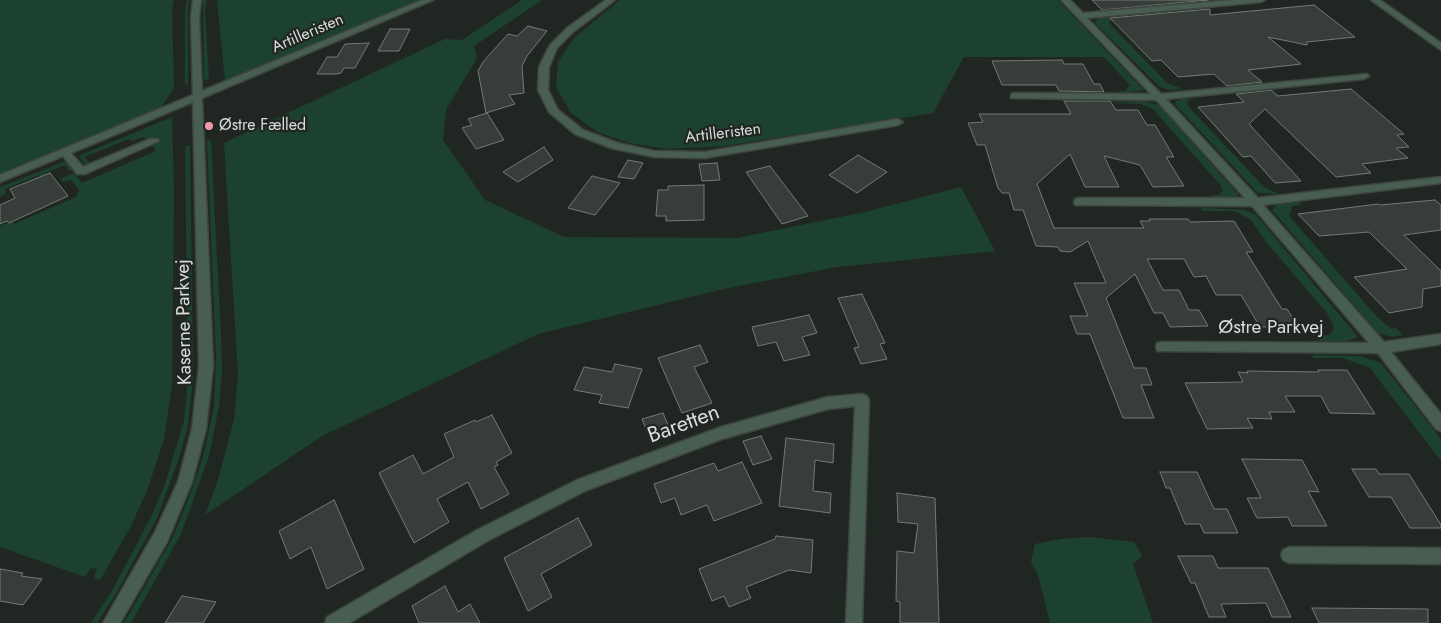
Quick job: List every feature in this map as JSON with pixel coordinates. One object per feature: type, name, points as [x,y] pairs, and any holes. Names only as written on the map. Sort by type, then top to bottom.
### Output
[{"type":"street","name":"Kaserne Parkvej","points":[[111,623],[161,537],[185,482],[199,429],[204,397],[206,366],[199,96],[195,18],[197,0]]},
{"type":"street","name":"Artilleristen","points":[[0,178],[66,153],[429,0]]},
{"type":"street","name":"Artilleristen","points":[[611,0],[553,47],[544,67],[543,90],[554,112],[579,132],[615,146],[654,154],[705,155],[898,122]]},
{"type":"street","name":"Østre Parkvej","points":[[1065,0],[1159,97],[1256,202],[1380,348],[1441,425]]},
{"type":"street","points":[[1081,16],[1261,0]]},
{"type":"street","points":[[1375,0],[1441,46]]},
{"type":"street","points":[[1014,96],[1159,97],[1364,76]]},
{"type":"street","points":[[66,153],[81,172],[154,141]]},
{"type":"street","points":[[1079,202],[1256,202],[1441,180]]},
{"type":"street","name":"Østre Parkvej","points":[[1162,347],[1380,348],[1441,339]]},
{"type":"street","name":"Baretten","points":[[333,623],[483,534],[582,485],[721,433],[828,403],[862,400],[854,623]]},
{"type":"street","points":[[1290,555],[1441,556]]},
{"type":"green space","points":[[0,0],[174,0],[172,9],[174,88],[159,110],[0,175]]},
{"type":"green space","points":[[187,0],[189,0],[188,84],[185,85],[185,11]]},
{"type":"green space","points":[[203,0],[207,0],[205,10],[209,79],[204,80]]},
{"type":"green space","points":[[217,0],[419,0],[225,81]]},
{"type":"green space","points":[[522,0],[542,0],[474,46],[477,58],[446,110],[443,140],[485,200],[564,237],[737,238],[865,212],[961,187],[995,251],[837,267],[728,288],[538,334],[322,436],[205,515],[217,483],[234,420],[238,374],[224,143],[445,39],[462,40]]},
{"type":"green space","points":[[620,0],[1058,0],[1144,90],[1120,93],[1120,91],[1125,91],[1130,85],[1104,57],[964,57],[933,113],[724,146],[667,149],[630,143],[599,133],[571,113],[556,87],[558,62],[574,38]]},
{"type":"green space","points":[[1109,17],[1111,19],[1109,23],[1167,83],[1183,89],[1169,90],[1160,87],[1095,23],[1098,18]]},
{"type":"green space","points":[[1186,98],[1192,101],[1187,101],[1188,106],[1264,187],[1279,194],[1258,193],[1254,189],[1175,104],[1176,101]]},
{"type":"green space","points":[[1141,101],[1159,105],[1239,195],[1230,199],[1214,198],[1212,195],[1219,195],[1223,191],[1222,187],[1153,109],[1141,104],[1113,102]]},
{"type":"green space","points":[[172,117],[174,192],[172,384],[164,439],[148,488],[131,526],[100,580],[94,578],[97,569],[91,568],[85,577],[0,547],[0,226],[12,221],[14,224],[76,197],[79,190],[71,180],[63,182],[60,179],[74,173],[82,183],[156,151],[152,145],[157,142],[152,138],[147,140],[143,137],[132,141],[129,139],[84,157],[89,163],[85,165],[79,156]]},
{"type":"green space","points":[[211,140],[221,335],[222,372],[219,406],[209,456],[181,534],[131,623],[124,623],[173,537],[203,457],[214,407],[216,357],[207,141]]},
{"type":"green space","points":[[190,145],[193,379],[188,425],[181,452],[157,518],[117,592],[97,623],[91,623],[112,591],[151,517],[164,487],[184,421],[188,378],[185,146]]},
{"type":"green space","points":[[66,161],[72,169],[69,171],[65,165],[45,173],[50,179],[45,181],[39,175],[5,189],[6,194],[0,197],[0,187]]},
{"type":"green space","points":[[1299,202],[1303,204],[1292,206],[1289,216],[1378,318],[1392,329],[1395,327],[1403,335],[1393,337],[1378,333],[1272,210],[1278,204]]},
{"type":"green space","points":[[1202,208],[1245,210],[1256,215],[1358,337],[1347,341],[1320,341],[1316,335],[1330,335],[1334,327],[1327,313],[1266,242],[1251,220],[1235,211],[1203,211]]},
{"type":"green space","points":[[1312,355],[1360,356],[1381,363],[1441,439],[1441,461],[1370,368],[1343,358],[1314,358]]},
{"type":"green space","points":[[1089,537],[1134,542],[1142,556],[1133,564],[1153,623],[1050,623],[1038,575],[1031,562],[1035,544],[1061,539]]},
{"type":"building","points":[[1092,0],[1209,0],[1102,10]]},
{"type":"building","points":[[1314,5],[1355,37],[1307,42],[1307,45],[1268,37],[1301,64],[1248,70],[1262,82],[1227,86],[1214,74],[1178,77],[1161,60],[1152,61],[1110,18],[1210,9],[1210,15]]},
{"type":"building","points":[[528,26],[547,31],[527,56],[522,66],[524,93],[509,95],[515,104],[486,113],[478,71],[483,62],[508,34],[517,36]]},
{"type":"building","points":[[390,29],[410,29],[399,51],[378,51]]},
{"type":"building","points":[[369,43],[355,68],[344,68],[341,73],[336,74],[317,74],[327,57],[337,57],[345,44]]},
{"type":"building","points":[[1062,60],[1064,64],[1083,64],[1094,84],[1100,84],[1104,92],[1059,91],[1056,85],[1002,85],[992,61]]},
{"type":"building","points":[[1351,89],[1404,134],[1397,135],[1409,147],[1396,148],[1408,158],[1362,164],[1371,173],[1336,177],[1265,109],[1249,124],[1301,181],[1275,183],[1251,156],[1243,157],[1198,107],[1244,102],[1236,94],[1271,90],[1278,96]]},
{"type":"building","points":[[1064,101],[1110,101],[1116,110],[1138,110],[1147,125],[1155,125],[1174,157],[1166,157],[1184,186],[1153,187],[1140,165],[1104,156],[1119,187],[1085,187],[1070,154],[1037,184],[1054,228],[1144,228],[1140,221],[1150,221],[1149,219],[1188,219],[1190,222],[1234,221],[1253,252],[1246,252],[1282,309],[1287,309],[1298,326],[1260,327],[1241,295],[1216,295],[1206,276],[1194,277],[1184,259],[1147,259],[1163,290],[1179,290],[1189,310],[1199,310],[1208,326],[1170,327],[1163,313],[1154,313],[1135,274],[1106,298],[1134,368],[1146,368],[1152,385],[1141,385],[1154,418],[1123,418],[1090,334],[1077,334],[1070,316],[1088,316],[1074,283],[1106,283],[1088,241],[1070,252],[1060,251],[1058,247],[1036,246],[1023,210],[1014,210],[1009,193],[1002,193],[998,188],[985,145],[977,145],[968,123],[983,122],[979,114],[1071,114]]},
{"type":"building","points":[[487,113],[504,140],[476,149],[462,128],[472,125],[468,119]]},
{"type":"building","points":[[544,147],[553,160],[518,182],[503,172]]},
{"type":"building","points":[[858,155],[887,172],[857,193],[829,175]]},
{"type":"building","points":[[628,160],[643,163],[634,179],[618,177]]},
{"type":"building","points":[[717,163],[720,180],[702,181],[699,164]]},
{"type":"building","points":[[770,166],[808,216],[782,224],[746,172]]},
{"type":"building","points":[[50,173],[68,196],[9,223],[7,221],[0,224],[0,205],[15,198],[10,189]]},
{"type":"building","points":[[592,176],[620,183],[595,215],[568,208]]},
{"type":"building","points":[[704,185],[704,220],[666,221],[666,216],[656,216],[658,190],[668,190],[668,186]]},
{"type":"building","points":[[1435,200],[1441,205],[1441,230],[1404,235],[1441,271],[1441,286],[1423,289],[1422,307],[1389,313],[1354,277],[1407,269],[1369,232],[1319,236],[1298,214],[1378,204]]},
{"type":"building","points":[[862,294],[885,343],[880,344],[887,359],[861,364],[854,348],[859,347],[838,298]]},
{"type":"building","points":[[809,315],[817,333],[802,337],[810,355],[784,361],[776,342],[758,346],[752,327]]},
{"type":"building","points":[[700,345],[708,362],[694,367],[712,403],[682,413],[658,358]]},
{"type":"building","points":[[615,364],[642,369],[628,408],[599,403],[602,395],[574,390],[584,367],[612,372]]},
{"type":"building","points":[[1318,370],[1347,370],[1375,414],[1330,413],[1321,396],[1285,396],[1295,412],[1269,412],[1272,419],[1247,418],[1253,428],[1207,429],[1185,383],[1243,382],[1238,372],[1248,373],[1247,371],[1319,372]]},
{"type":"building","points":[[663,413],[671,432],[650,439],[642,419]]},
{"type":"building","points":[[492,415],[512,453],[496,462],[498,465],[494,467],[509,494],[481,509],[468,482],[437,499],[449,522],[414,543],[379,473],[413,455],[423,474],[454,457],[444,434],[475,420],[476,422]]},
{"type":"building","points":[[761,436],[772,459],[753,465],[743,441]]},
{"type":"building","points":[[786,438],[834,444],[833,463],[815,460],[813,491],[831,493],[830,513],[779,506]]},
{"type":"building","points":[[1242,459],[1302,460],[1319,492],[1308,491],[1327,526],[1292,526],[1288,517],[1257,518],[1247,498],[1261,498]]},
{"type":"building","points":[[742,462],[762,503],[714,521],[707,505],[681,515],[675,498],[661,503],[654,484],[714,463],[718,471]]},
{"type":"building","points":[[1352,469],[1376,469],[1379,474],[1409,474],[1441,525],[1441,528],[1410,528],[1391,497],[1369,497]]},
{"type":"building","points":[[1160,472],[1197,472],[1214,509],[1227,509],[1238,533],[1204,533],[1200,524],[1185,524],[1170,488],[1166,488]]},
{"type":"building","points":[[897,493],[935,498],[939,623],[900,623],[900,602],[896,601],[897,551],[914,553],[918,524],[898,522]]},
{"type":"building","points":[[334,500],[364,569],[327,589],[311,547],[290,559],[279,531]]},
{"type":"building","points":[[578,518],[592,545],[541,574],[552,597],[528,611],[504,558]]},
{"type":"building","points":[[776,536],[813,540],[811,573],[789,570],[746,587],[751,598],[729,607],[724,596],[712,601],[699,569],[775,539]]},
{"type":"building","points":[[1178,556],[1213,556],[1218,568],[1268,568],[1291,617],[1272,617],[1266,603],[1221,604],[1226,617],[1209,617],[1195,583],[1191,583]]},
{"type":"building","points":[[0,569],[23,573],[21,576],[42,579],[23,605],[0,601]]},
{"type":"building","points":[[445,586],[458,612],[470,604],[480,623],[419,623],[412,606]]},
{"type":"building","points":[[182,596],[216,602],[203,623],[165,623]]},
{"type":"building","points":[[1312,608],[1428,609],[1428,623],[1319,623]]},
{"type":"place","name":"Østre Fælled","points":[[209,126]]}]
